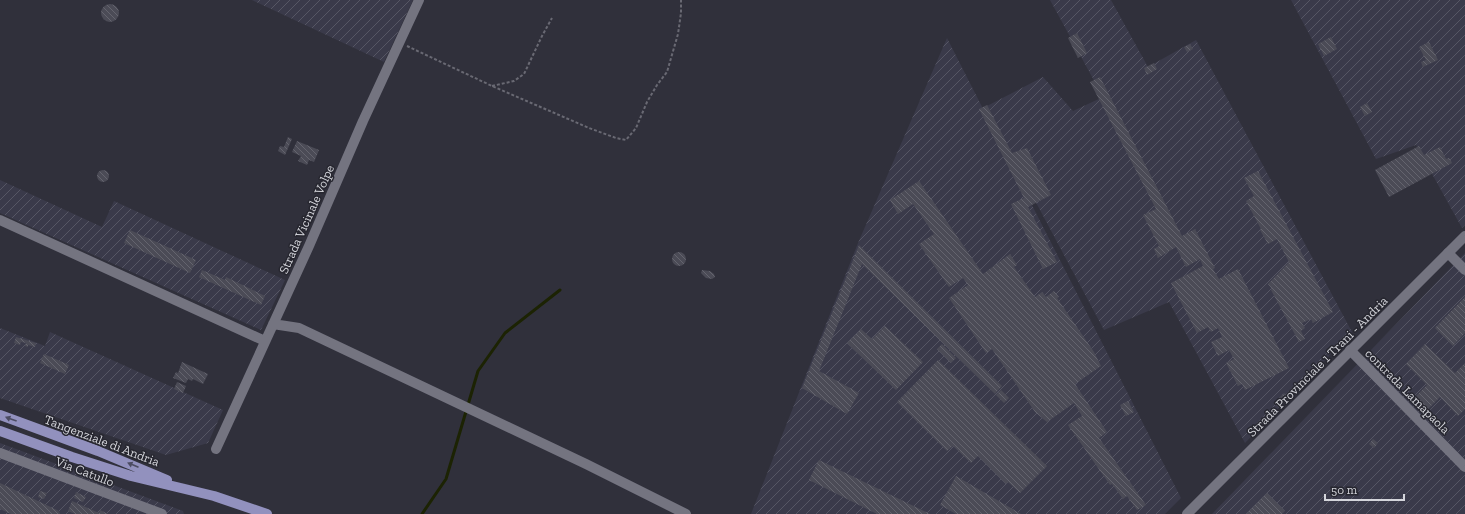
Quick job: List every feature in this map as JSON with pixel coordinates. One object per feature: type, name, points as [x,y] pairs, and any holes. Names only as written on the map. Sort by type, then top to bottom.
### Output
[{"type":"main road","name":"Tangenziale di Andria","points":[[0,415],[98,451],[194,491]]},
{"type":"main road","name":"Tangenziale di Andria","points":[[0,431],[131,476],[194,491],[267,514]]},
{"type":"street","name":"Strada Vicinale Volpe","points":[[216,448],[419,0]]},
{"type":"street","points":[[0,220],[265,341]]},
{"type":"street","name":"Strada Provinciale 1 Trani - Andria","points":[[1187,514],[1465,236]]},
{"type":"street","points":[[1448,253],[1465,270]]},
{"type":"street","points":[[273,324],[299,328],[586,464],[686,514]]},
{"type":"street","name":"contrada Lamapaola","points":[[1350,350],[1465,467]]},
{"type":"street","name":"Via Catullo","points":[[0,453],[162,514]]},
{"type":"path","points":[[400,42],[492,86],[589,128],[626,140],[638,123],[647,102],[657,85],[667,72],[678,34],[681,0]]},
{"type":"path","points":[[492,86],[514,81],[524,74],[552,18]]},
{"type":"shaded area","points":[[252,0],[413,0],[384,62]]},
{"type":"shaded area","points":[[1050,0],[1111,0],[1148,67],[1196,40],[1352,332],[1245,443],[1169,302],[1104,330],[985,107],[1043,77],[1073,111],[1103,97]]},
{"type":"shaded area","points":[[1291,0],[1465,0],[1465,225],[1462,228],[1416,145],[1376,159]]},
{"type":"shaded area","points":[[947,38],[1181,498],[1165,514],[751,514],[858,243]]},
{"type":"shaded area","points":[[0,180],[102,227],[114,201],[285,280],[261,330],[0,213]]},
{"type":"shaded area","points":[[1465,253],[1465,514],[1212,514]]},
{"type":"shaded area","points":[[0,328],[45,346],[50,332],[223,410],[208,443],[166,455],[0,398]]},
{"type":"shaded area","points":[[0,443],[183,511],[184,514],[0,514]]},
{"type":"building","points":[[106,4],[114,4],[119,9],[117,20],[114,22],[106,22],[101,17],[101,9]]},
{"type":"building","points":[[1077,33],[1087,53],[1078,58],[1068,38]]},
{"type":"building","points":[[1331,37],[1337,49],[1324,56],[1318,44]]},
{"type":"building","points":[[1429,42],[1438,60],[1423,67],[1421,62],[1426,60],[1419,47]]},
{"type":"building","points":[[1190,44],[1193,49],[1187,52],[1184,47]]},
{"type":"building","points":[[1154,63],[1157,69],[1147,75],[1144,68]]},
{"type":"building","points":[[1100,77],[1182,236],[1195,229],[1219,279],[1238,269],[1289,368],[1245,390],[1242,384],[1238,386],[1226,363],[1234,359],[1229,350],[1218,356],[1211,342],[1222,337],[1218,328],[1211,332],[1208,327],[1197,333],[1171,283],[1203,266],[1200,259],[1186,267],[1176,247],[1158,258],[1154,249],[1159,246],[1143,215],[1156,209],[1090,82]]},
{"type":"building","points":[[1367,103],[1372,112],[1365,116],[1360,107]]},
{"type":"building","points":[[987,105],[1012,153],[1027,148],[1051,195],[1028,207],[1057,262],[1043,269],[1011,204],[1024,198],[979,109]]},
{"type":"building","points":[[288,137],[292,139],[285,155],[278,151],[280,146],[284,147]]},
{"type":"building","points":[[297,141],[319,150],[314,162],[309,160],[307,165],[298,161],[301,156],[292,152]]},
{"type":"building","points":[[1419,146],[1424,155],[1440,147],[1446,159],[1449,158],[1452,163],[1389,197],[1375,170]]},
{"type":"building","points":[[105,170],[108,171],[108,181],[101,182],[98,181],[97,174],[98,171]]},
{"type":"building","points":[[1258,171],[1333,312],[1313,323],[1311,319],[1302,323],[1305,328],[1301,331],[1305,339],[1299,342],[1268,284],[1289,262],[1277,239],[1268,244],[1246,201],[1254,196],[1244,178]]},
{"type":"building","points":[[919,181],[983,274],[1010,254],[1017,265],[1014,267],[1035,297],[1042,292],[1046,297],[1054,291],[1059,297],[1057,298],[1094,352],[1101,366],[1075,384],[1107,432],[1099,438],[1146,505],[1137,510],[1127,496],[1123,499],[1112,484],[1110,485],[1068,425],[1082,416],[1074,403],[1047,422],[1035,412],[992,349],[986,353],[949,298],[968,285],[963,278],[949,287],[919,244],[934,234],[913,204],[898,214],[890,200]]},
{"type":"building","points":[[130,230],[196,260],[190,273],[124,243]]},
{"type":"building","points":[[859,245],[1002,386],[995,394],[862,264],[819,371],[859,393],[847,414],[802,388]]},
{"type":"building","points":[[676,252],[682,252],[686,256],[686,262],[682,266],[676,266],[672,262],[672,256]]},
{"type":"building","points":[[202,270],[225,280],[226,277],[265,296],[261,305],[199,277]]},
{"type":"building","points":[[702,270],[710,271],[715,277],[712,279],[706,278],[701,273]]},
{"type":"building","points":[[1465,297],[1465,333],[1453,346],[1435,328]]},
{"type":"building","points":[[885,326],[923,362],[896,390],[847,343],[861,329],[872,339]]},
{"type":"building","points":[[16,337],[36,343],[35,347],[28,345],[28,347],[25,346],[26,343],[21,342],[20,345],[14,343]]},
{"type":"building","points":[[942,344],[956,358],[951,363],[937,349]]},
{"type":"building","points":[[1425,344],[1455,373],[1465,363],[1465,409],[1458,416],[1440,397],[1427,410],[1414,398],[1427,385],[1406,364]]},
{"type":"building","points":[[44,354],[69,365],[65,374],[40,363]]},
{"type":"building","points":[[938,360],[1047,466],[1020,493],[1008,482],[1006,484],[978,456],[971,463],[953,446],[947,451],[897,402]]},
{"type":"building","points":[[182,362],[208,374],[203,384],[193,379],[192,381],[188,379],[186,383],[173,378],[176,372],[178,373]]},
{"type":"building","points":[[177,382],[186,386],[183,393],[174,389]]},
{"type":"building","points":[[1001,390],[1009,398],[1004,403],[996,395]]},
{"type":"building","points":[[1284,393],[1289,398],[1279,408],[1274,403]]},
{"type":"building","points":[[1128,401],[1134,412],[1126,416],[1120,405]]},
{"type":"building","points":[[1373,439],[1378,443],[1374,448],[1369,444]]},
{"type":"building","points":[[819,460],[930,514],[877,514],[809,480]]},
{"type":"building","points":[[956,476],[1021,514],[956,514],[940,505]]},
{"type":"building","points":[[0,483],[59,511],[60,514],[11,514],[0,509]]},
{"type":"building","points":[[40,491],[47,493],[44,499],[38,497]]},
{"type":"building","points":[[76,492],[86,497],[83,502],[74,498]]},
{"type":"building","points":[[1267,493],[1285,511],[1282,514],[1246,514]]},
{"type":"building","points":[[72,501],[99,513],[100,510],[108,514],[75,514],[68,511]]},
{"type":"waterway","points":[[422,514],[446,479],[478,371],[505,333],[560,290]]}]
